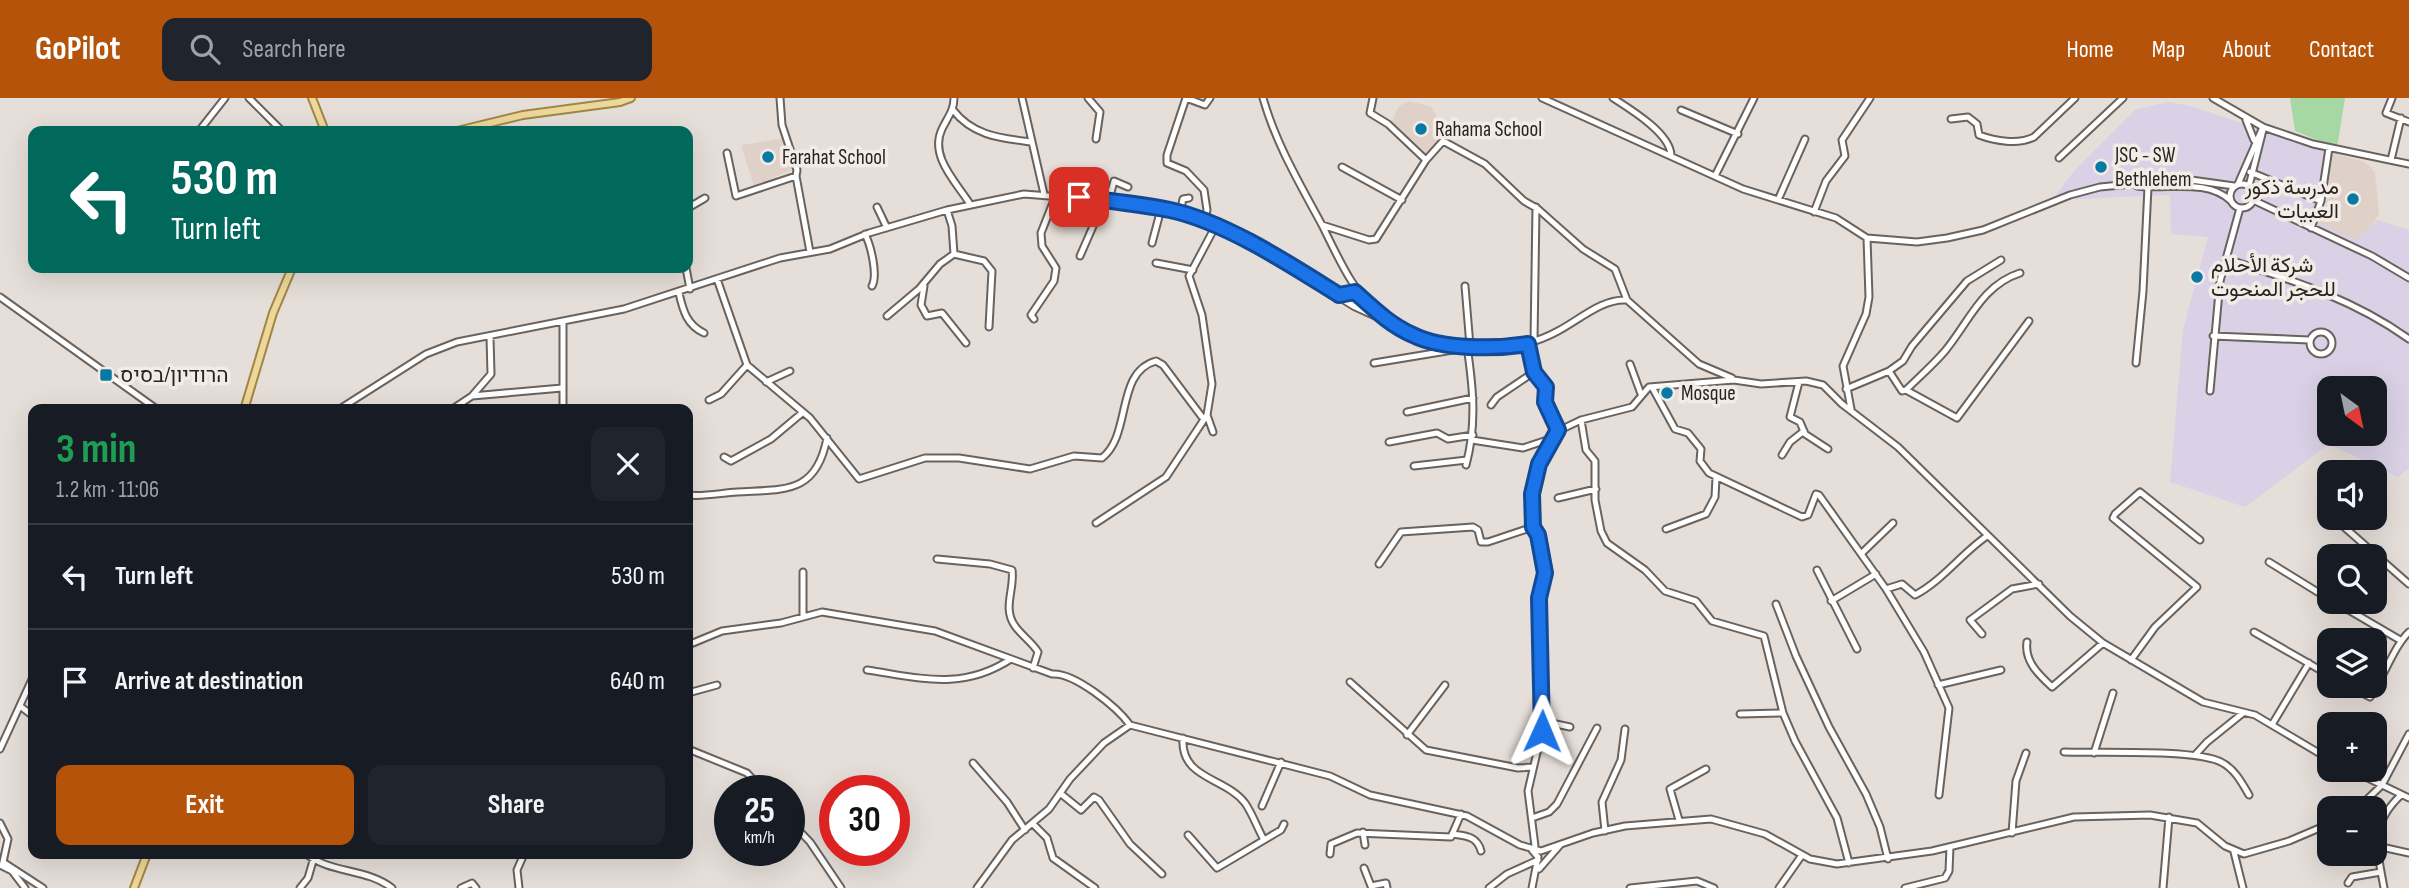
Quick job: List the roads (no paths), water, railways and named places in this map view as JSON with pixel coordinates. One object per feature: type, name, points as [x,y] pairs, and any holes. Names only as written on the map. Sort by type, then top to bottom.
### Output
[{"type":"main road","points":[[312,98],[323,126]]},
{"type":"main road","points":[[474,126],[631,98]]},
{"type":"main road","points":[[246,404],[273,313],[289,273]]},
{"type":"main road","points":[[134,888],[144,859]]},
{"type":"street","points":[[203,126],[225,98]]},
{"type":"street","points":[[249,98],[277,126]]},
{"type":"street","points":[[780,98],[782,125],[795,159],[810,252]]},
{"type":"street","points":[[954,98],[953,110],[940,132],[937,150],[970,204]]},
{"type":"street","points":[[1022,98],[1044,194]]},
{"type":"street","points":[[1088,98],[1100,112],[1096,139]]},
{"type":"street","points":[[1204,222],[1207,211],[1204,190],[1186,171],[1167,163],[1167,155],[1186,98],[1205,105],[1210,98]]},
{"type":"street","points":[[1263,98],[1283,152],[1359,295],[1358,302],[1350,303]]},
{"type":"street","points":[[1373,98],[1370,113],[1388,124],[1426,160]]},
{"type":"street","points":[[1542,98],[1715,176],[1836,218],[1867,238],[1917,242],[1947,238],[1983,230],[2070,195],[2101,187],[2184,179],[2249,186]]},
{"type":"street","points":[[1613,98],[1647,120],[1671,149],[1671,155]]},
{"type":"street","points":[[1715,176],[1754,98]]},
{"type":"street","points":[[1814,212],[1826,181],[1845,156],[1842,139],[1870,98]]},
{"type":"street","points":[[1951,119],[1968,117],[1977,124],[1979,135],[1987,138],[2026,141],[2034,138],[2075,98]]},
{"type":"street","points":[[2059,158],[2123,98]]},
{"type":"street","points":[[2213,98],[2263,127],[2329,148],[2409,164]]},
{"type":"street","points":[[2392,98],[2386,113],[2409,122]]},
{"type":"street","points":[[953,110],[962,122],[981,133],[1031,142]]},
{"type":"street","points":[[1681,110],[1718,123],[1738,134]]},
{"type":"street","points":[[2244,118],[2255,142]]},
{"type":"street","points":[[2391,160],[2401,118]]},
{"type":"street","points":[[2231,201],[2230,193],[2263,127]]},
{"type":"street","points":[[2263,127],[2250,172],[2249,186],[2253,200],[2372,256],[2409,278]]},
{"type":"street","points":[[1778,200],[1805,139]]},
{"type":"street","points":[[1321,225],[1368,240],[1376,239],[1435,147],[1443,141],[1447,142],[1485,164],[1524,201],[1536,207],[1583,248],[1615,269],[1627,300],[1699,364],[1734,380]]},
{"type":"street","points":[[2311,229],[2322,201],[2329,148]]},
{"type":"street","points":[[727,153],[736,196],[796,176]]},
{"type":"street","points":[[1342,167],[1402,200]]},
{"type":"street","points":[[1086,198],[1093,172]]},
{"type":"street","points":[[2250,172],[2322,201]]},
{"type":"street","points":[[1108,203],[1114,181],[1128,187]]},
{"type":"street","points":[[2131,185],[2207,189],[2240,208]]},
{"type":"street","points":[[2136,363],[2148,187]]},
{"type":"street","points":[[347,404],[426,354],[457,342],[563,323],[679,293],[717,279],[810,252],[830,249],[865,234],[947,210],[1013,195],[1079,197],[1180,213],[1264,251],[1350,303],[1415,337],[1466,346],[1499,349],[1531,343],[1608,302],[1627,300]]},
{"type":"street","points":[[1034,319],[1031,315],[1054,281],[1056,268],[1042,246],[1041,233],[1056,195]]},
{"type":"street","points":[[1072,215],[1079,197]]},
{"type":"street","points":[[693,205],[705,198]]},
{"type":"street","points":[[1180,213],[1183,199],[1188,198]]},
{"type":"street","points":[[1080,256],[1094,223],[1099,200]]},
{"type":"street","points":[[2240,208],[2248,206],[2253,200]]},
{"type":"street","points":[[877,207],[887,228]]},
{"type":"street","points":[[1536,207],[1531,343],[1534,372],[1546,387],[1545,402],[1558,430]]},
{"type":"street","points":[[2210,391],[2220,281],[2240,208]]},
{"type":"street","points":[[1152,243],[1161,209]]},
{"type":"street","points":[[947,210],[952,226],[954,254]]},
{"type":"street","points":[[1096,523],[1166,477],[1205,416],[1212,384],[1202,315],[1189,276],[1215,227]]},
{"type":"street","points":[[865,234],[871,245],[870,258],[876,272],[872,286]]},
{"type":"street","points":[[1852,408],[1843,366],[1866,314],[1869,297],[1867,238]]},
{"type":"street","points":[[887,316],[924,283],[940,264],[954,254],[984,261],[992,271],[989,327]]},
{"type":"street","points":[[2227,259],[2316,287],[2348,301],[2409,339]]},
{"type":"street","points":[[1846,389],[1889,371],[1903,361],[1912,346],[1967,281],[2001,260]]},
{"type":"street","points":[[1156,263],[1192,270]]},
{"type":"street","points":[[687,273],[690,289]]},
{"type":"street","points":[[1345,273],[1350,303]]},
{"type":"street","points":[[1906,390],[1947,349],[1974,307],[2007,277],[2020,273]]},
{"type":"street","points":[[717,279],[747,365],[827,438],[859,479],[925,458],[960,458],[1030,469],[1074,456],[1102,458],[1111,447],[1133,380],[1140,370],[1156,362],[1163,365],[1205,416],[1213,432]]},
{"type":"street","points":[[924,283],[922,305],[928,316],[942,313],[966,343]]},
{"type":"street","points":[[1414,467],[1466,463],[1472,438],[1473,398],[1466,346],[1465,286]]},
{"type":"street","points":[[1339,295],[1348,291],[1359,295],[1397,326]]},
{"type":"street","points":[[679,293],[684,312],[694,328],[704,333]]},
{"type":"street","points":[[0,297],[150,404]]},
{"type":"street","points":[[1889,371],[1902,391],[1906,390],[1957,418],[2029,321]]},
{"type":"street","points":[[562,404],[563,323]]},
{"type":"street","points":[[2324,332],[2332,343],[2329,350],[2319,354],[2312,351],[2309,340],[2313,334],[2324,332]]},
{"type":"street","points":[[2213,336],[2309,340]]},
{"type":"street","points":[[460,404],[471,396],[491,374],[490,337]]},
{"type":"street","points":[[1374,363],[1466,346]]},
{"type":"street","points":[[1630,364],[1641,394]]},
{"type":"street","points":[[709,400],[721,394],[747,365]]},
{"type":"street","points":[[766,382],[790,371]]},
{"type":"street","points":[[1491,405],[1497,397],[1534,372]]},
{"type":"street","points":[[1532,850],[1535,846],[1528,791],[1532,767],[1540,748],[1542,720],[1539,598],[1545,573],[1538,535],[1533,527],[1532,494],[1539,464],[1558,430],[1581,420],[1632,407],[1641,394],[1652,387],[1734,380],[1761,384],[1800,382],[1823,385],[1842,404],[1852,408],[1898,447],[1987,536],[2103,643],[2203,702],[2273,723],[2292,739],[2317,753]]},
{"type":"street","points":[[1800,382],[1790,417],[1797,419],[1804,431],[1828,449]]},
{"type":"street","points":[[1652,387],[1675,429],[1688,433],[1701,449],[1702,466],[1716,478],[1802,517],[1808,515],[1812,500],[1816,494],[1819,495],[1862,553],[1924,652],[1949,708],[1939,795]]},
{"type":"street","points":[[471,396],[562,388]]},
{"type":"street","points":[[1407,412],[1473,398]]},
{"type":"street","points":[[724,457],[731,460],[751,452],[802,413]]},
{"type":"street","points":[[1581,420],[1586,450],[1595,461],[1601,531],[1607,543],[1645,570],[1665,591],[1696,601],[1712,621],[1764,636],[1783,713],[1795,741],[1837,818],[1849,863]]},
{"type":"street","points":[[1782,455],[1790,442],[1804,431]]},
{"type":"street","points":[[1389,442],[1437,433],[1448,439],[1472,438],[1523,447],[1534,447],[1551,439]]},
{"type":"street","points":[[693,495],[793,489],[807,478],[824,454],[827,438]]},
{"type":"street","points":[[1666,528],[1706,514],[1715,497],[1716,478]]},
{"type":"street","points":[[1558,498],[1596,489]]},
{"type":"street","points":[[2131,660],[2155,627],[2197,587],[2113,518],[2115,514],[2140,492],[2200,540]]},
{"type":"street","points":[[1862,553],[1893,523]]},
{"type":"street","points":[[1379,564],[1401,532],[1473,527],[1478,530],[1481,542],[1488,542],[1533,527]]},
{"type":"street","points":[[2348,530],[2409,584]]},
{"type":"street","points":[[1886,589],[1902,584],[1915,594],[1927,588],[1965,551],[1987,536]]},
{"type":"street","points":[[937,559],[1005,566],[1012,570],[1008,598],[1011,616],[1014,626],[1038,652],[1033,668]]},
{"type":"street","points":[[2269,562],[2317,592]]},
{"type":"street","points":[[1817,570],[1857,649]]},
{"type":"street","points":[[803,572],[803,617]]},
{"type":"street","points":[[1831,601],[1876,574]]},
{"type":"street","points":[[1982,634],[1970,620],[2012,589],[2039,584]]},
{"type":"street","points":[[1776,604],[1796,656],[1829,727],[1866,794],[1880,827],[1888,859]]},
{"type":"street","points":[[693,643],[722,631],[822,612],[916,626],[1033,668],[1067,675],[1110,704],[1130,725],[1330,776],[1370,795],[1461,814],[1532,850],[1540,859]]},
{"type":"street","points":[[2356,614],[2400,640]]},
{"type":"street","points":[[2254,632],[2317,668]]},
{"type":"street","points":[[2387,670],[2400,640],[2409,632]]},
{"type":"street","points":[[2027,642],[2025,651],[2033,668],[2052,687],[2103,643]]},
{"type":"street","points":[[867,670],[959,681],[994,670],[1011,659]]},
{"type":"street","points":[[2273,723],[2308,663]]},
{"type":"street","points":[[1938,685],[2001,670]]},
{"type":"street","points":[[1350,682],[1426,750],[1518,768],[1532,767]]},
{"type":"street","points":[[693,692],[717,685]]},
{"type":"street","points":[[1407,735],[1445,685]]},
{"type":"street","points":[[0,749],[28,688]]},
{"type":"street","points":[[2094,753],[2113,693]]},
{"type":"street","points":[[20,706],[28,712]]},
{"type":"street","points":[[1740,714],[1783,713]]},
{"type":"street","points":[[2196,754],[2243,713]]},
{"type":"street","points":[[1542,720],[1570,727]]},
{"type":"street","points":[[977,888],[1001,854],[1033,824],[1104,743],[1130,725]]},
{"type":"street","points":[[1532,818],[1549,812],[1557,804],[1597,728]]},
{"type":"street","points":[[1605,831],[1602,802],[1621,760],[1625,729]]},
{"type":"street","points":[[2371,796],[2382,785],[2409,734]]},
{"type":"street","points":[[1183,738],[1182,748],[1194,770],[1201,777],[1217,782],[1245,803],[1263,838]]},
{"type":"street","points":[[693,751],[749,775]]},
{"type":"street","points":[[2064,752],[2196,754],[2221,761],[2238,776],[2249,795]]},
{"type":"street","points":[[2012,833],[2016,781],[2026,753]]},
{"type":"street","points":[[973,762],[1007,802],[1025,830]]},
{"type":"street","points":[[1262,806],[1281,762]]},
{"type":"street","points":[[1679,820],[1670,789],[1706,769]]},
{"type":"street","points":[[2376,782],[2409,798]]},
{"type":"street","points":[[1060,793],[1081,810],[1094,797],[1098,800],[1130,844],[1163,874]]},
{"type":"street","points":[[2387,812],[2401,795]]},
{"type":"street","points":[[1330,854],[1331,844],[1363,832],[1451,837],[1461,814]]},
{"type":"street","points":[[1489,888],[1507,874],[1540,859],[1562,843],[1605,831],[1679,820],[1728,822],[1765,834],[1802,855],[1826,863],[1888,859],[2092,815],[2169,817],[2197,823],[2234,852],[2244,854],[2317,829]]},
{"type":"street","points":[[2163,888],[2169,817]]},
{"type":"street","points":[[0,823],[8,839],[3,862],[25,888]]},
{"type":"street","points":[[1033,824],[1046,838],[1053,858],[1095,888]]},
{"type":"street","points":[[1188,835],[1217,869],[1263,838],[1281,830],[1284,824]]},
{"type":"street","points":[[1363,832],[1365,845]]},
{"type":"street","points":[[1452,834],[1469,836],[1479,843],[1481,850]]},
{"type":"street","points":[[805,837],[841,888]]},
{"type":"street","points":[[1905,888],[1945,878],[1949,871],[1950,847]]},
{"type":"street","points":[[2387,848],[2409,853]]},
{"type":"street","points":[[1532,888],[1540,859],[1550,851]]},
{"type":"street","points":[[2234,852],[2243,888]]},
{"type":"street","points":[[1779,888],[1802,855]]},
{"type":"street","points":[[300,888],[308,878],[310,859]]},
{"type":"street","points":[[319,859],[345,872],[368,874],[391,888]]},
{"type":"street","points":[[519,888],[517,870],[522,859]]},
{"type":"street","points":[[0,865],[43,888]]},
{"type":"street","points":[[2380,866],[2384,888]]},
{"type":"street","points":[[1364,868],[1371,886],[1385,883],[1387,888]]},
{"type":"street","points":[[2347,883],[2352,877],[2381,872]]},
{"type":"street","points":[[1630,888],[1697,881],[1714,888]]},
{"type":"street","points":[[461,888],[472,883],[476,888]]},
{"type":"place","name":"Rahama School","points":[[1421,129]]},
{"type":"place","name":"Farahat School","points":[[768,157]]},
{"type":"place","name":"JSC - SW Bethlehem","points":[[2101,167]]},
{"type":"place","name":"مدرسة ذكور العبيات","points":[[2353,199]]},
{"type":"place","name":"شركة الأحلام للحجر المنحوت","points":[[2197,277]]},
{"type":"place","name":"הרודיון/בסיס","points":[[106,375]]},
{"type":"place","name":"Mosque","points":[[1667,393]]}]
